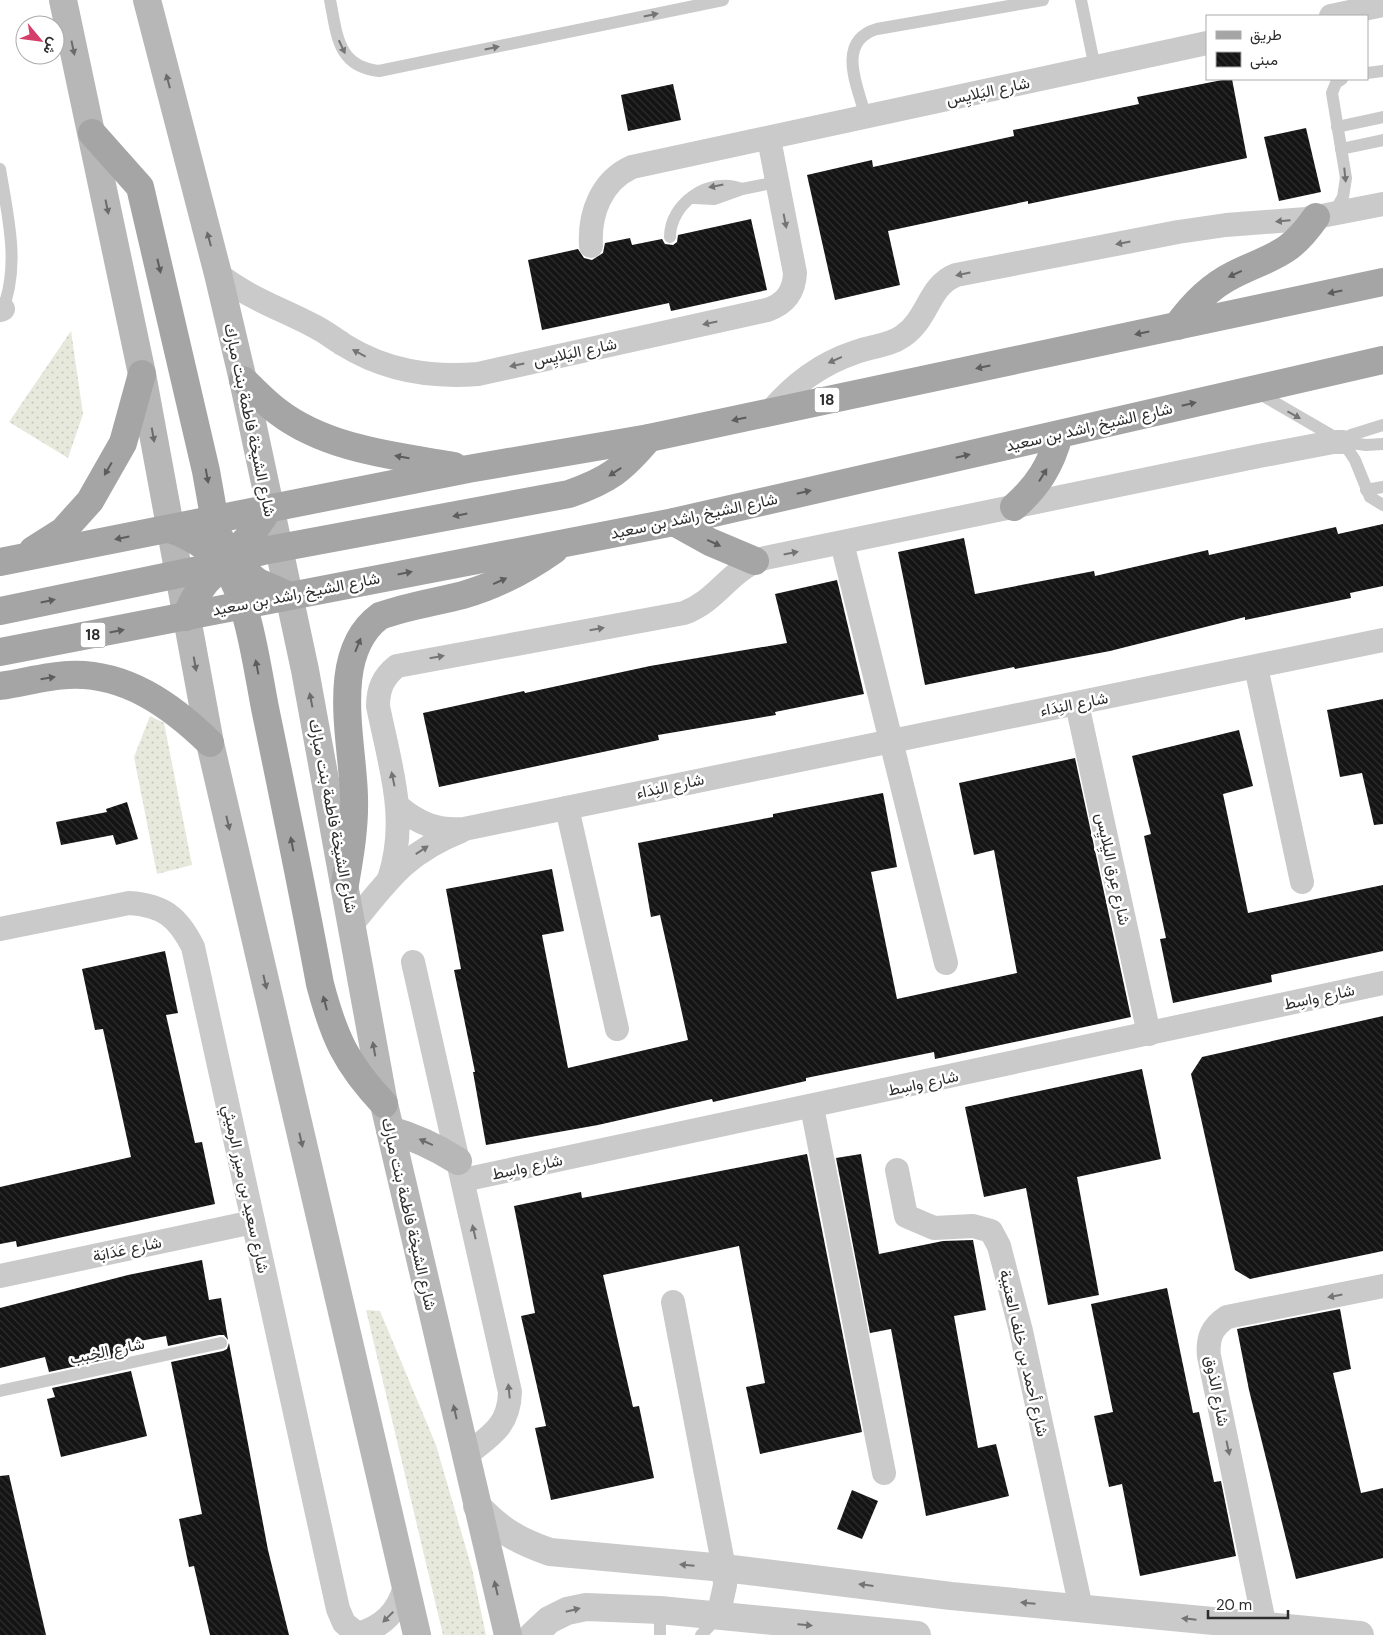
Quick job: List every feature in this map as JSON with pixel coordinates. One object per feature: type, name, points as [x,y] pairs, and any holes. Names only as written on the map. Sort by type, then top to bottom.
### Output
[{"type":"main road","points":[[63,0],[142,374],[210,743],[417,1635]]},
{"type":"main road","name":"شارع الشيخة فاطمة بنت مبارك","points":[[147,0],[218,274],[243,380],[305,670],[387,1117],[508,1635]]},
{"type":"main road","points":[[92,133],[140,187],[206,471],[217,533],[242,605],[320,984],[331,1025],[348,1059],[387,1117],[414,1137],[437,1147],[460,1171]]},
{"type":"main road","points":[[1176,326],[1188,310],[1209,290],[1233,275],[1270,260],[1288,249],[1325,215]]},
{"type":"main road","name":"18","points":[[9,560],[468,469],[649,438],[1383,282]]},
{"type":"main road","name":"شارع الشيخ راشد بن سعيد","points":[[0,652],[674,522],[1383,360]]},
{"type":"main road","points":[[9,560],[63,531],[90,501],[123,443],[142,374]]},
{"type":"main road","points":[[243,380],[278,412],[315,433],[370,452],[468,469]]},
{"type":"main road","points":[[1014,507],[1039,482],[1051,459],[1059,434]]},
{"type":"main road","points":[[0,611],[179,576],[256,553],[569,494],[596,484],[626,465],[649,438]]},
{"type":"main road","points":[[186,616],[200,588],[252,534],[269,508]]},
{"type":"main road","points":[[674,522],[710,542],[755,561]]},
{"type":"main road","points":[[170,528],[198,542],[258,582],[288,595]]},
{"type":"main road","points":[[345,884],[353,826],[354,797],[347,689],[352,660],[362,634],[380,616],[465,594],[492,584],[517,572],[565,542]]},
{"type":"main road","points":[[0,686],[68,675],[110,680],[131,686],[159,700],[184,718],[210,743]]},
{"type":"street","points":[[1336,15],[1383,5]]},
{"type":"street","name":"شارع اليَلايِس","points":[[592,246],[592,217],[605,191],[625,184],[650,164],[1206,43]]},
{"type":"street","name":"شارع اليَلايِس","points":[[218,274],[249,296],[314,326],[343,345],[385,366],[431,375],[478,374],[767,310],[782,303],[792,290],[795,273],[770,138]]},
{"type":"street","points":[[770,412],[800,381],[818,368],[838,358],[902,337],[920,320],[941,284],[956,275],[1194,229],[1325,215],[1383,204]]},
{"type":"street","points":[[389,878],[398,846],[399,807],[378,706],[378,694],[382,682],[397,666],[684,613],[706,602],[738,571],[755,561],[1259,456],[1333,442],[1343,442]]},
{"type":"street","points":[[842,543],[946,963]]},
{"type":"street","name":"شارع النِدَاء","points":[[399,807],[410,816],[436,828],[464,829],[1383,640]]},
{"type":"street","points":[[1256,666],[1302,882]]},
{"type":"street","name":"شارع عِرق اليِلايِس","points":[[1077,704],[1149,1034]]},
{"type":"street","points":[[568,808],[617,1029]]},
{"type":"street","name":"شارع النِدَاء","points":[[352,923],[389,878],[419,851],[464,829]]},
{"type":"street","name":"شارع سعيد بن ميزر الرميثي","points":[[0,929],[129,902],[161,909],[173,917],[184,930],[193,947],[338,1609],[344,1623],[358,1635],[371,1630],[394,1613],[401,1600],[405,1586]]},
{"type":"street","points":[[413,962],[510,1392],[507,1413],[502,1424],[496,1432],[466,1456]]},
{"type":"street","name":"شارع واسِط","points":[[460,1171],[812,1107],[1383,983]]},
{"type":"street","points":[[812,1107],[884,1473]]},
{"type":"street","name":"شارع أحمد بن خلف العتيبة","points":[[897,1170],[906,1216],[934,1228],[974,1226],[991,1231],[999,1246],[1022,1331],[1081,1608]]},
{"type":"street","name":"شارع عَدَابَة","points":[[0,1276],[253,1222]]},
{"type":"street","name":"شارع الذوق","points":[[1265,1627],[1209,1356],[1209,1338],[1212,1329],[1227,1317],[1383,1287]]},
{"type":"street","points":[[673,1302],[724,1568],[725,1585],[710,1626]]},
{"type":"street","points":[[477,1506],[497,1527],[522,1543],[550,1552],[724,1568],[951,1596],[1360,1635]]},
{"type":"street","points":[[533,1635],[549,1620],[566,1611],[586,1607],[660,1623],[917,1635]]},
{"type":"lane","points":[[330,0],[339,43],[344,52],[359,66],[379,71],[723,0]]},
{"type":"lane","points":[[866,117],[851,62],[853,47],[863,35],[877,29],[1043,0]]},
{"type":"lane","points":[[1081,0],[1095,68]]},
{"type":"lane","points":[[1368,73],[1383,71]]},
{"type":"lane","points":[[1325,215],[1339,206],[1345,188],[1332,93],[1336,83],[1340,80]]},
{"type":"lane","points":[[1337,127],[1383,116]]},
{"type":"lane","points":[[1341,149],[1383,140]]},
{"type":"lane","points":[[0,169],[14,256],[10,285],[1,312]]},
{"type":"lane","points":[[670,237],[675,214],[680,207],[694,198],[714,199],[742,189],[777,182]]},
{"type":"lane","points":[[1253,389],[1343,442],[1366,445],[1383,444]]},
{"type":"lane","points":[[1343,442],[1357,432],[1383,425]]},
{"type":"lane","points":[[1343,442],[1355,460],[1370,497],[1383,505]]},
{"type":"lane","points":[[1366,490],[1383,487]]},
{"type":"lane","name":"شارع الخبب","points":[[0,1391],[221,1343]]},
{"type":"shaded area","points":[[71,331],[83,414],[68,458],[9,422]]},
{"type":"shaded area","points":[[150,716],[164,723],[192,865],[157,874],[134,757]]},
{"type":"shaded area","points":[[366,1310],[380,1311],[436,1445],[472,1569],[486,1635],[443,1635]]},
{"type":"building","points":[[1222,80],[1232,80],[1247,158],[1028,204],[1028,201],[888,231],[900,285],[835,300],[807,175],[872,160],[873,167],[1014,136],[1013,130],[1139,104],[1137,97]]},
{"type":"building","points":[[673,84],[681,120],[628,131],[621,95]]},
{"type":"building","points":[[1306,128],[1321,192],[1279,201],[1264,137]]},
{"type":"building","points":[[751,219],[767,290],[671,311],[669,303],[542,330],[528,260],[578,249],[584,258],[592,260],[603,253],[605,243],[630,238],[632,245],[662,239],[665,244],[673,245],[677,242],[678,235]]},
{"type":"building","points":[[1383,524],[1383,586],[1350,593],[1351,598],[1245,620],[1245,617],[1110,651],[1015,669],[1014,667],[925,685],[898,552],[964,538],[975,594],[1094,571],[1095,576],[1208,550],[1209,555],[1336,527],[1338,534]]},
{"type":"building","points":[[837,580],[864,694],[775,712],[776,715],[658,735],[659,740],[439,787],[423,713],[650,666],[787,643],[775,594]]},
{"type":"building","points":[[1383,699],[1383,824],[1374,825],[1362,773],[1340,777],[1327,710]]},
{"type":"building","points":[[1239,730],[1253,786],[1223,794],[1248,913],[1383,885],[1383,951],[1271,975],[1272,982],[1173,1003],[1160,939],[1166,938],[1144,836],[1151,834],[1132,756]]},
{"type":"building","points":[[1075,758],[1131,1017],[935,1059],[934,1052],[806,1078],[806,1081],[713,1102],[712,1099],[598,1125],[486,1145],[473,1072],[475,1072],[454,970],[461,969],[446,889],[552,869],[564,931],[542,935],[568,1068],[688,1040],[660,915],[651,917],[638,843],[773,817],[773,814],[883,793],[897,867],[871,872],[897,999],[1017,973],[994,850],[974,855],[959,783]]},
{"type":"building","points":[[127,802],[138,839],[116,845],[113,835],[61,845],[56,822],[107,812],[106,809]]},
{"type":"building","points":[[165,951],[178,1013],[166,1015],[195,1143],[202,1142],[215,1204],[17,1247],[16,1241],[0,1244],[0,1187],[131,1157],[103,1029],[95,1030],[82,969]]},
{"type":"building","points":[[1383,1016],[1383,1251],[1250,1279],[1235,1270],[1191,1074],[1202,1057]]},
{"type":"building","points":[[1142,1069],[1161,1159],[1077,1177],[1099,1295],[1048,1305],[1026,1188],[984,1197],[965,1107]]},
{"type":"building","points":[[807,1154],[862,1432],[760,1454],[746,1387],[765,1383],[739,1246],[603,1275],[633,1407],[639,1406],[654,1478],[551,1500],[535,1428],[546,1426],[521,1316],[535,1313],[514,1206],[581,1192],[582,1198]]},
{"type":"building","points":[[861,1154],[879,1254],[943,1241],[973,1240],[986,1310],[954,1316],[978,1448],[996,1444],[1009,1496],[926,1516],[891,1329],[870,1333],[836,1158]]},
{"type":"building","points":[[202,1260],[209,1300],[221,1298],[228,1340],[224,1335],[219,1335],[168,1346],[166,1336],[125,1344],[127,1355],[49,1372],[45,1357],[0,1368],[0,1308],[128,1275]]},
{"type":"building","points":[[1167,1288],[1193,1413],[1199,1412],[1214,1482],[1221,1481],[1236,1556],[1140,1576],[1122,1484],[1109,1487],[1094,1416],[1113,1412],[1091,1304]]},
{"type":"building","points":[[1340,1309],[1351,1369],[1333,1373],[1361,1493],[1383,1488],[1383,1558],[1296,1579],[1249,1390],[1237,1329]]},
{"type":"building","points":[[229,1343],[268,1550],[289,1635],[210,1635],[194,1566],[189,1567],[179,1519],[202,1514],[171,1362],[223,1351],[227,1349]]},
{"type":"building","points":[[131,1371],[147,1436],[61,1457],[47,1399],[55,1397],[52,1388]]},
{"type":"building","points":[[9,1475],[46,1635],[0,1635],[0,1476]]},
{"type":"building","points":[[852,1490],[878,1501],[862,1539],[837,1529]]}]
